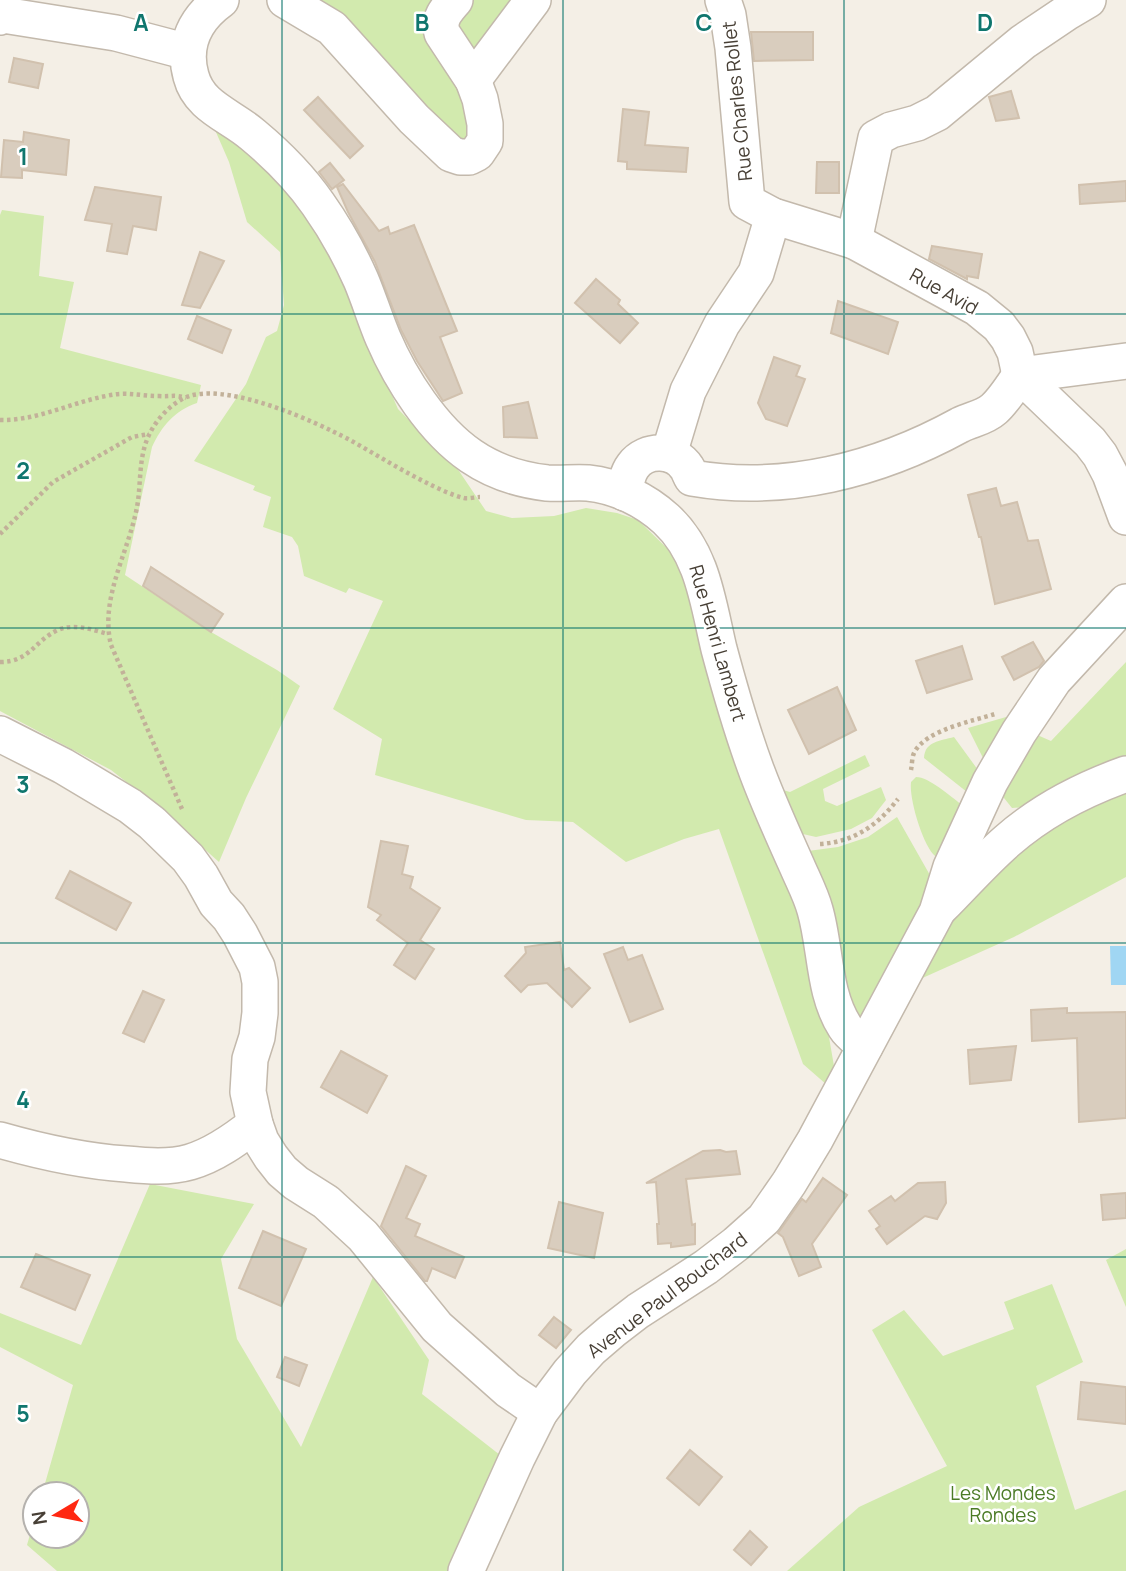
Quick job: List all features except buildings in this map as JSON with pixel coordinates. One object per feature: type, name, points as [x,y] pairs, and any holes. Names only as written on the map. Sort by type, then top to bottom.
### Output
[{"type":"street","points":[[0,17],[3,15],[116,33],[188,51],[192,32],[200,19],[221,0]]},
{"type":"street","points":[[285,0],[332,28],[414,119],[451,153],[469,157],[477,152],[485,141],[485,124],[480,99],[472,80],[440,26],[444,14],[455,0]]},
{"type":"street","points":[[472,80],[533,0]]},
{"type":"street","name":"Rue Charles Rollet","points":[[723,0],[728,15],[760,209]]},
{"type":"street","points":[[854,241],[876,138],[891,130],[917,124],[937,113],[1023,42],[1088,0]]},
{"type":"street","name":"Rue Henri Lambert","points":[[188,51],[191,78],[208,104],[250,132],[280,159],[317,201],[349,253],[390,353],[440,429],[471,456],[507,474],[547,483],[586,483],[625,493],[647,504],[677,530],[689,546],[698,564],[743,733],[814,906],[836,1008],[847,1030],[865,1046]]},
{"type":"street","points":[[665,519],[682,511],[689,501],[692,489],[680,466],[688,391],[723,324],[755,272],[760,209]]},
{"type":"street","name":"Rue Avid","points":[[760,209],[854,241],[989,316],[1008,338],[1015,352],[1020,375],[1090,442],[1100,455],[1126,517]]},
{"type":"street","points":[[625,493],[632,467],[648,454],[658,453],[680,466],[741,483],[816,478],[848,471],[908,452],[984,416],[1000,403],[1020,375],[1126,360]]},
{"type":"street","points":[[937,912],[951,867],[990,782],[1018,732],[1047,691],[1126,601]]},
{"type":"street","points":[[0,734],[63,766],[130,806],[188,858],[216,903],[240,934],[257,967],[260,1013],[257,1037],[250,1059],[248,1084],[250,1108],[261,1141],[282,1171],[326,1202],[363,1236],[437,1327],[508,1390],[540,1412]]},
{"type":"street","points":[[937,912],[1008,840],[1055,807],[1126,774]]},
{"type":"street","points":[[990,782],[990,798],[996,813],[1018,825],[1031,824]]},
{"type":"street","name":"Avenue Paul Bouchard","points":[[466,1571],[540,1412],[570,1371],[591,1349],[638,1311],[706,1267],[764,1219],[815,1140],[937,912]]},
{"type":"street","points":[[0,1140],[57,1155],[104,1163],[156,1167],[190,1162],[227,1145],[254,1124]]},
{"type":"path","points":[[0,420],[30,417],[125,392],[162,397],[176,394],[187,398]]},
{"type":"path","points":[[188,858],[185,817],[108,634],[108,611],[135,515],[144,448],[157,421],[167,411],[192,396],[207,394],[256,401],[286,411],[349,440],[438,489],[465,498],[482,496]]},
{"type":"path","points":[[0,534],[53,482],[132,437],[149,434]]},
{"type":"path","points":[[0,662],[26,656],[33,647],[60,629],[74,627],[108,634]]},
{"type":"path","points":[[911,770],[914,753],[923,741],[937,733],[1047,691]]},
{"type":"path","points":[[783,835],[801,844],[844,840],[873,826],[898,799]]},
{"type":"green space","points":[[318,0],[543,0],[491,72],[482,168]]},
{"type":"green space","points":[[212,123],[300,197],[352,289],[359,325],[398,409],[459,471],[486,511],[512,518],[554,516],[586,508],[617,513],[638,520],[676,557],[707,656],[815,956],[834,1066],[827,1085],[803,1064],[719,829],[684,839],[626,862],[573,822],[526,820],[375,775],[382,739],[333,709],[383,601],[349,588],[346,593],[304,576],[298,546],[292,537],[263,527],[271,497],[253,490],[255,486],[194,461],[246,384],[266,337],[277,331],[284,305],[280,252],[247,222],[229,162]]},
{"type":"green space","points":[[2,210],[44,216],[39,276],[74,282],[60,348],[201,385],[197,403],[170,420],[152,447],[125,575],[300,686],[246,798],[219,862],[111,770],[0,711]]},
{"type":"green space","points":[[1126,662],[1126,761],[1027,807],[1012,808],[1004,798],[1004,785],[1035,734],[1051,741]]},
{"type":"green space","points":[[1013,715],[987,766],[968,728]]},
{"type":"green space","points":[[954,737],[978,770],[967,792],[924,758],[930,745]]},
{"type":"green space","points":[[865,755],[870,766],[823,789],[825,801],[837,806],[881,787],[886,800],[872,818],[851,829],[816,837],[794,832],[776,788],[790,792]]},
{"type":"green space","points":[[916,777],[933,783],[961,804],[942,861],[929,848],[917,820],[911,789],[911,782]]},
{"type":"green space","points":[[1126,788],[1126,877],[1014,937],[918,980],[953,914],[1049,825]]},
{"type":"green space","points":[[897,817],[935,884],[864,1014],[857,1017],[848,1014],[808,851],[838,847],[868,837]]},
{"type":"green space","points":[[150,1184],[254,1204],[221,1259],[237,1339],[301,1447],[373,1277],[429,1360],[422,1394],[500,1455],[447,1571],[57,1571],[33,1550],[91,1550],[91,1480],[46,1480],[73,1385],[0,1347],[0,1313],[81,1345]]},
{"type":"green space","points":[[1126,1249],[1126,1307],[1106,1260]]},
{"type":"green space","name":"Les Mondes Rondes","points":[[1052,1284],[1083,1362],[1036,1386],[1075,1510],[1126,1490],[1126,1571],[787,1571],[859,1507],[947,1466],[872,1330],[904,1310],[943,1356],[1014,1329],[1004,1302]]},
{"type":"water","points":[[1110,946],[1126,946],[1126,985],[1111,985]]}]
